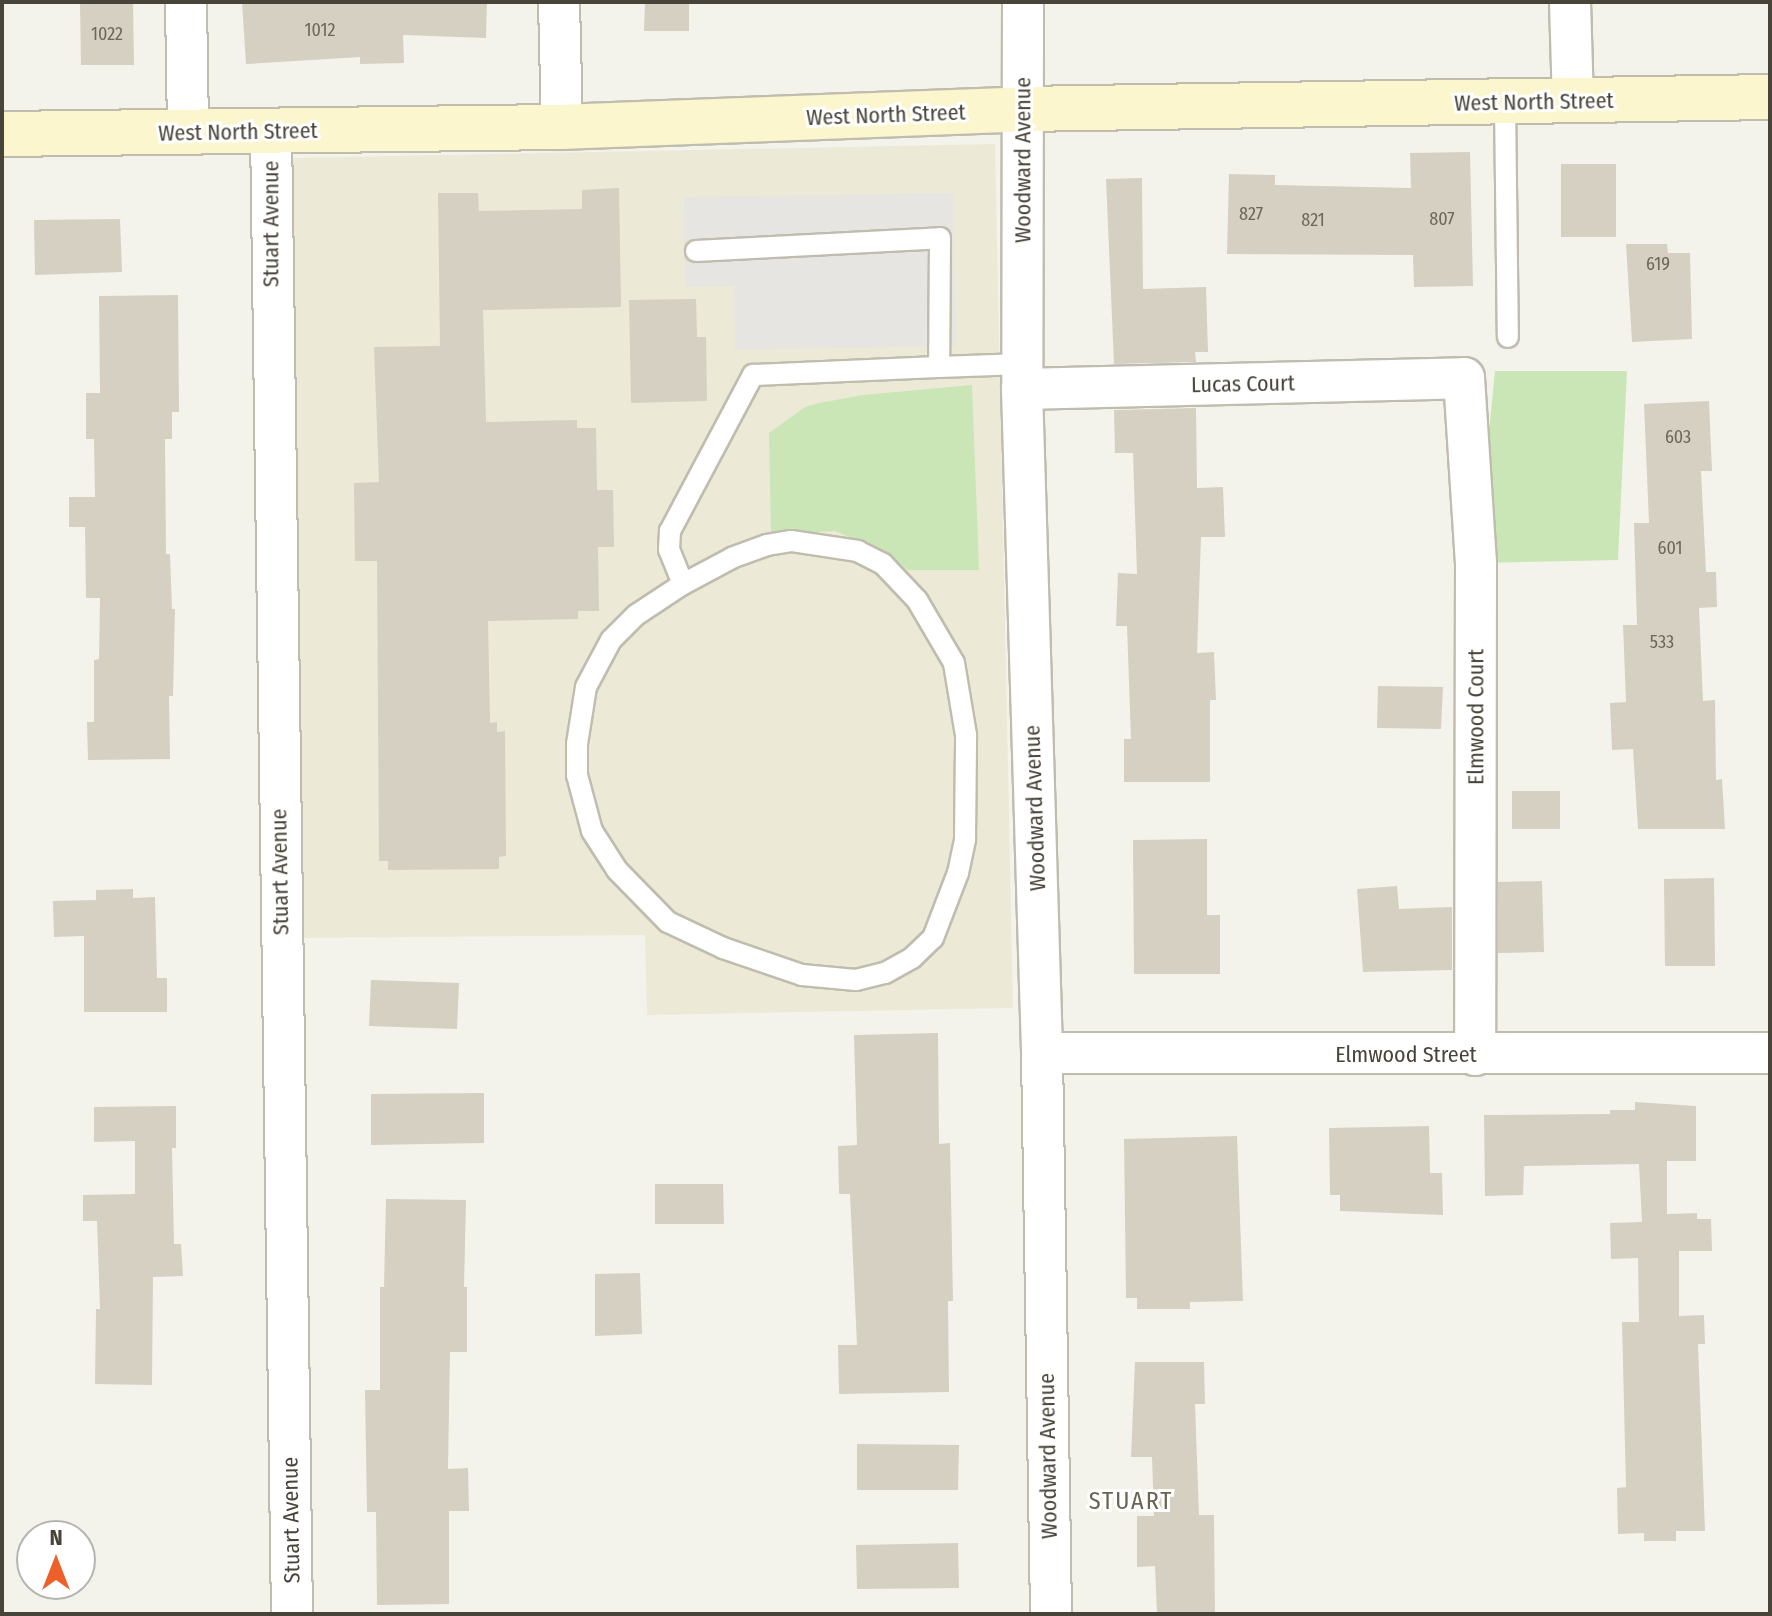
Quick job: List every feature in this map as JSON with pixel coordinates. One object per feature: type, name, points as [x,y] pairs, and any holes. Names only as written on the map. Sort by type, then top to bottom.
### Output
[{"type":"street","points":[[186,2],[188,133]]},
{"type":"street","points":[[559,2],[562,127]]},
{"type":"street","name":"Woodward Avenue","points":[[1023,2],[1022,376],[1042,1053],[1051,1614]]},
{"type":"street","points":[[1570,2],[1573,102]]},
{"type":"street","name":"West North Street","points":[[2,134],[562,127],[1023,109],[1770,97]]},
{"type":"street","name":"Stuart Avenue","points":[[271,130],[270,249],[292,1614]]},
{"type":"street","name":"Lucas Court","points":[[1022,376],[1464,378]]},
{"type":"street","name":"Elmwood Court","points":[[1464,378],[1476,562],[1475,1055]]},
{"type":"street","name":"Elmwood Street","points":[[1042,1053],[1770,1053]]},
{"type":"lane","points":[[1505,103],[1508,337]]},
{"type":"lane","points":[[696,251],[940,238],[939,367]]},
{"type":"lane","points":[[683,584],[669,550],[670,531],[753,375],[939,367],[1022,376]]},
{"type":"lane","points":[[779,543],[826,543],[858,551],[883,564],[917,600],[954,663],[966,735],[965,839],[958,873],[933,938],[912,958],[885,973],[856,980],[802,975],[723,948],[668,922],[617,870],[592,831],[577,775],[577,744],[586,687],[611,640],[636,615],[683,584],[732,558],[779,543]]},
{"type":"shaded area","points":[[995,144],[1013,1008],[647,1015],[645,935],[297,938],[282,181],[291,158]]},
{"type":"shaded area","points":[[953,193],[956,346],[735,350],[734,286],[685,287],[684,197]]},
{"type":"green space","points":[[1495,371],[1627,371],[1618,560],[1476,563]]},
{"type":"green space","points":[[972,385],[979,570],[908,570],[890,555],[835,531],[771,534],[769,433],[805,407],[819,403],[863,395]]},
{"type":"building","points":[[80,2],[133,2],[134,65],[81,65]]},
{"type":"building","points":[[242,2],[487,2],[486,38],[403,35],[404,63],[360,64],[360,57],[246,64]]},
{"type":"building","points":[[645,2],[689,2],[689,31],[644,31]]},
{"type":"building","points":[[1470,152],[1473,286],[1414,287],[1413,255],[1227,254],[1229,174],[1275,175],[1275,185],[1411,188],[1410,153]]},
{"type":"building","points":[[1561,164],[1616,164],[1616,237],[1561,237]]},
{"type":"building","points":[[1142,178],[1143,289],[1206,287],[1208,352],[1195,352],[1196,362],[1114,364],[1106,179]]},
{"type":"building","points":[[619,188],[621,307],[483,310],[486,422],[577,420],[577,428],[596,428],[597,490],[613,490],[614,547],[598,547],[599,611],[578,611],[578,619],[488,621],[490,723],[497,722],[497,732],[505,731],[506,856],[499,857],[499,869],[388,870],[388,861],[379,861],[377,561],[355,561],[354,483],[379,482],[374,347],[440,346],[438,193],[478,193],[479,211],[582,209],[582,190]]},
{"type":"building","points":[[120,219],[122,272],[35,275],[34,220]]},
{"type":"building","points":[[1626,244],[1667,244],[1668,253],[1690,253],[1692,339],[1632,342]]},
{"type":"building","points":[[178,295],[179,412],[172,412],[172,439],[165,439],[166,554],[170,554],[172,609],[175,609],[173,696],[169,696],[170,759],[88,760],[87,722],[94,722],[94,660],[99,659],[100,598],[86,598],[85,527],[69,527],[69,497],[95,497],[94,439],[86,439],[86,393],[100,393],[99,296]]},
{"type":"building","points":[[696,299],[697,337],[706,337],[707,401],[631,403],[629,300]]},
{"type":"building","points":[[1709,401],[1712,471],[1701,471],[1706,572],[1716,572],[1717,607],[1699,608],[1703,701],[1715,700],[1716,780],[1722,779],[1725,829],[1638,829],[1633,749],[1612,750],[1610,703],[1626,702],[1623,625],[1637,625],[1634,523],[1649,523],[1644,404]]},
{"type":"building","points":[[1196,408],[1197,488],[1223,487],[1225,537],[1201,537],[1197,653],[1214,652],[1216,700],[1210,700],[1210,782],[1124,782],[1124,739],[1131,739],[1127,626],[1116,626],[1118,573],[1137,574],[1133,453],[1115,453],[1114,410]]},
{"type":"building","points":[[1378,686],[1443,687],[1441,729],[1377,728]]},
{"type":"building","points":[[1512,791],[1560,791],[1560,829],[1512,829]]},
{"type":"building","points":[[1207,839],[1207,915],[1220,915],[1220,974],[1134,974],[1133,840]]},
{"type":"building","points":[[1714,878],[1715,966],[1665,966],[1664,879]]},
{"type":"building","points":[[1542,881],[1544,952],[1498,953],[1498,882]]},
{"type":"building","points":[[1397,886],[1399,909],[1452,907],[1452,970],[1363,972],[1357,889]]},
{"type":"building","points":[[133,889],[133,898],[155,897],[157,978],[167,978],[167,1012],[84,1012],[84,936],[54,937],[53,901],[96,900],[96,890]]},
{"type":"building","points":[[371,980],[459,983],[457,1029],[369,1026]]},
{"type":"building","points":[[938,1033],[939,1144],[950,1143],[953,1301],[948,1301],[949,1392],[839,1394],[838,1345],[857,1345],[850,1194],[839,1194],[838,1146],[857,1145],[854,1035]]},
{"type":"building","points":[[484,1093],[484,1143],[371,1145],[371,1094]]},
{"type":"building","points":[[1635,1102],[1696,1106],[1696,1161],[1667,1161],[1667,1214],[1697,1213],[1697,1219],[1711,1219],[1712,1251],[1679,1251],[1679,1316],[1704,1315],[1705,1344],[1698,1344],[1705,1531],[1676,1531],[1676,1541],[1644,1541],[1644,1533],[1618,1534],[1617,1488],[1626,1487],[1622,1322],[1639,1322],[1638,1258],[1611,1259],[1610,1223],[1642,1222],[1639,1164],[1524,1166],[1523,1195],[1485,1196],[1484,1115],[1610,1114],[1610,1110],[1635,1110]]},
{"type":"building","points":[[176,1106],[176,1148],[172,1148],[174,1244],[181,1244],[183,1276],[153,1277],[152,1385],[95,1384],[96,1309],[100,1309],[97,1221],[83,1221],[83,1195],[135,1194],[135,1141],[94,1142],[94,1107]]},
{"type":"building","points":[[1429,1126],[1430,1173],[1442,1173],[1443,1215],[1340,1211],[1340,1195],[1330,1195],[1329,1128]]},
{"type":"building","points":[[1237,1136],[1243,1301],[1190,1302],[1190,1309],[1137,1309],[1137,1298],[1126,1298],[1124,1139]]},
{"type":"building","points":[[655,1184],[723,1184],[724,1224],[655,1224]]},
{"type":"building","points":[[386,1199],[466,1200],[464,1287],[467,1287],[467,1352],[450,1352],[448,1469],[468,1468],[469,1511],[449,1511],[449,1604],[377,1605],[376,1512],[367,1512],[365,1390],[380,1390],[380,1287],[384,1287]]},
{"type":"building","points":[[640,1273],[642,1334],[595,1336],[595,1274]]},
{"type":"building","points":[[1135,1362],[1204,1362],[1205,1404],[1195,1404],[1199,1515],[1214,1515],[1215,1614],[1157,1614],[1155,1566],[1137,1567],[1137,1516],[1154,1516],[1152,1457],[1131,1457]]},
{"type":"building","points":[[857,1444],[959,1445],[958,1490],[857,1490]]},
{"type":"building","points":[[958,1543],[959,1588],[857,1589],[856,1545]]},
{"type":"district","name":"STUART","points":[[1131,1502]]}]
